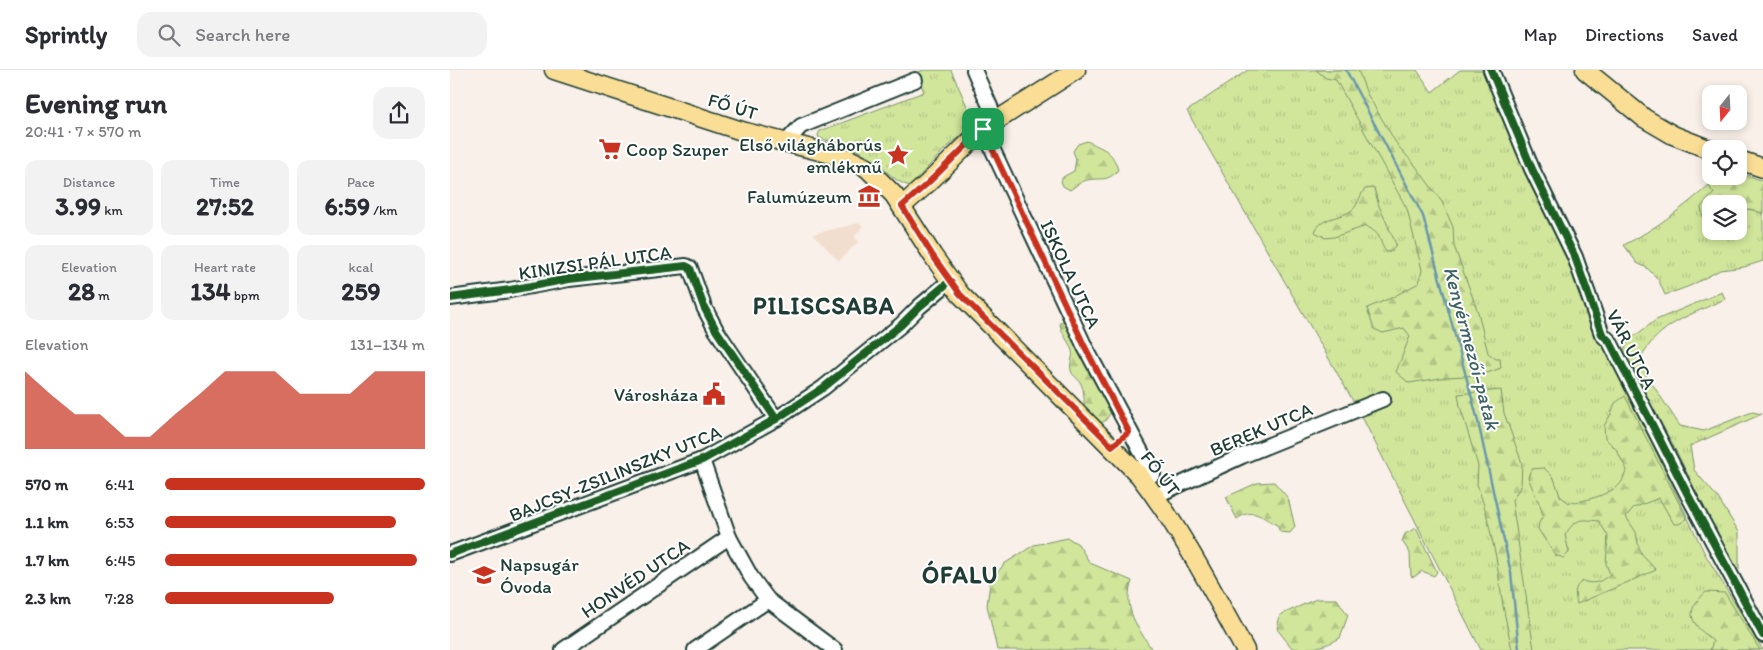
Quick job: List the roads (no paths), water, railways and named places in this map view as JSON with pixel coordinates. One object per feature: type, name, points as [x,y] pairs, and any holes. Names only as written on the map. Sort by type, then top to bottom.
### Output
[{"type":"main road","name":"FŐ ÚT","points":[[554,70],[745,132],[847,158],[867,168],[888,188],[902,206],[950,281],[980,315],[1139,475],[1180,535],[1245,650]]},
{"type":"main road","points":[[902,206],[990,125],[1076,70]]},
{"type":"main road","points":[[1585,70],[1644,118],[1673,135],[1702,146]]},
{"type":"main road","points":[[1747,163],[1763,168]]},
{"type":"street","name":"ISKOLA UTCA","points":[[974,70],[990,125],[1085,347],[1153,474]]},
{"type":"street","name":"VÁR UTCA","points":[[1491,70],[1532,169],[1575,257],[1602,334],[1610,342],[1692,504],[1763,635]]},
{"type":"street","points":[[786,142],[801,126],[915,80]]},
{"type":"street","name":"KINIZSI PÁL UTCA","points":[[450,298],[510,290],[569,279],[686,266],[690,268],[704,307],[716,330],[776,419]]},
{"type":"street","name":"BAJCSY-ZSILINSZKY UTCA","points":[[450,554],[702,460],[776,419],[823,388],[901,325],[950,281]]},
{"type":"street","name":"BEREK UTCA","points":[[1155,496],[1242,456],[1383,399]]},
{"type":"street","points":[[1112,446],[1129,432]]},
{"type":"street","points":[[702,460],[729,537],[751,577],[768,600],[835,650]]},
{"type":"street","name":"HONVÉD UTCA","points":[[563,650],[729,537]]},
{"type":"street","points":[[695,650],[768,600]]},
{"type":"waterway","name":"Kenyérmezői-patak","points":[[1346,70],[1423,216],[1477,417],[1511,573],[1519,650]]},
{"type":"place","name":"Coop Szuper","points":[[610,149]]},
{"type":"place","name":"Első világháborús emlékmű","points":[[898,155]]},
{"type":"place","name":"Falumúzeum","points":[[869,196]]},
{"type":"place","name":"Városháza","points":[[714,394]]},
{"type":"place","name":"Napsugár Óvoda","points":[[484,575]]},
{"type":"district","name":"PILISCSABA","points":[[824,306]]},
{"type":"district","name":"ÓFALU","points":[[960,575]]}]
